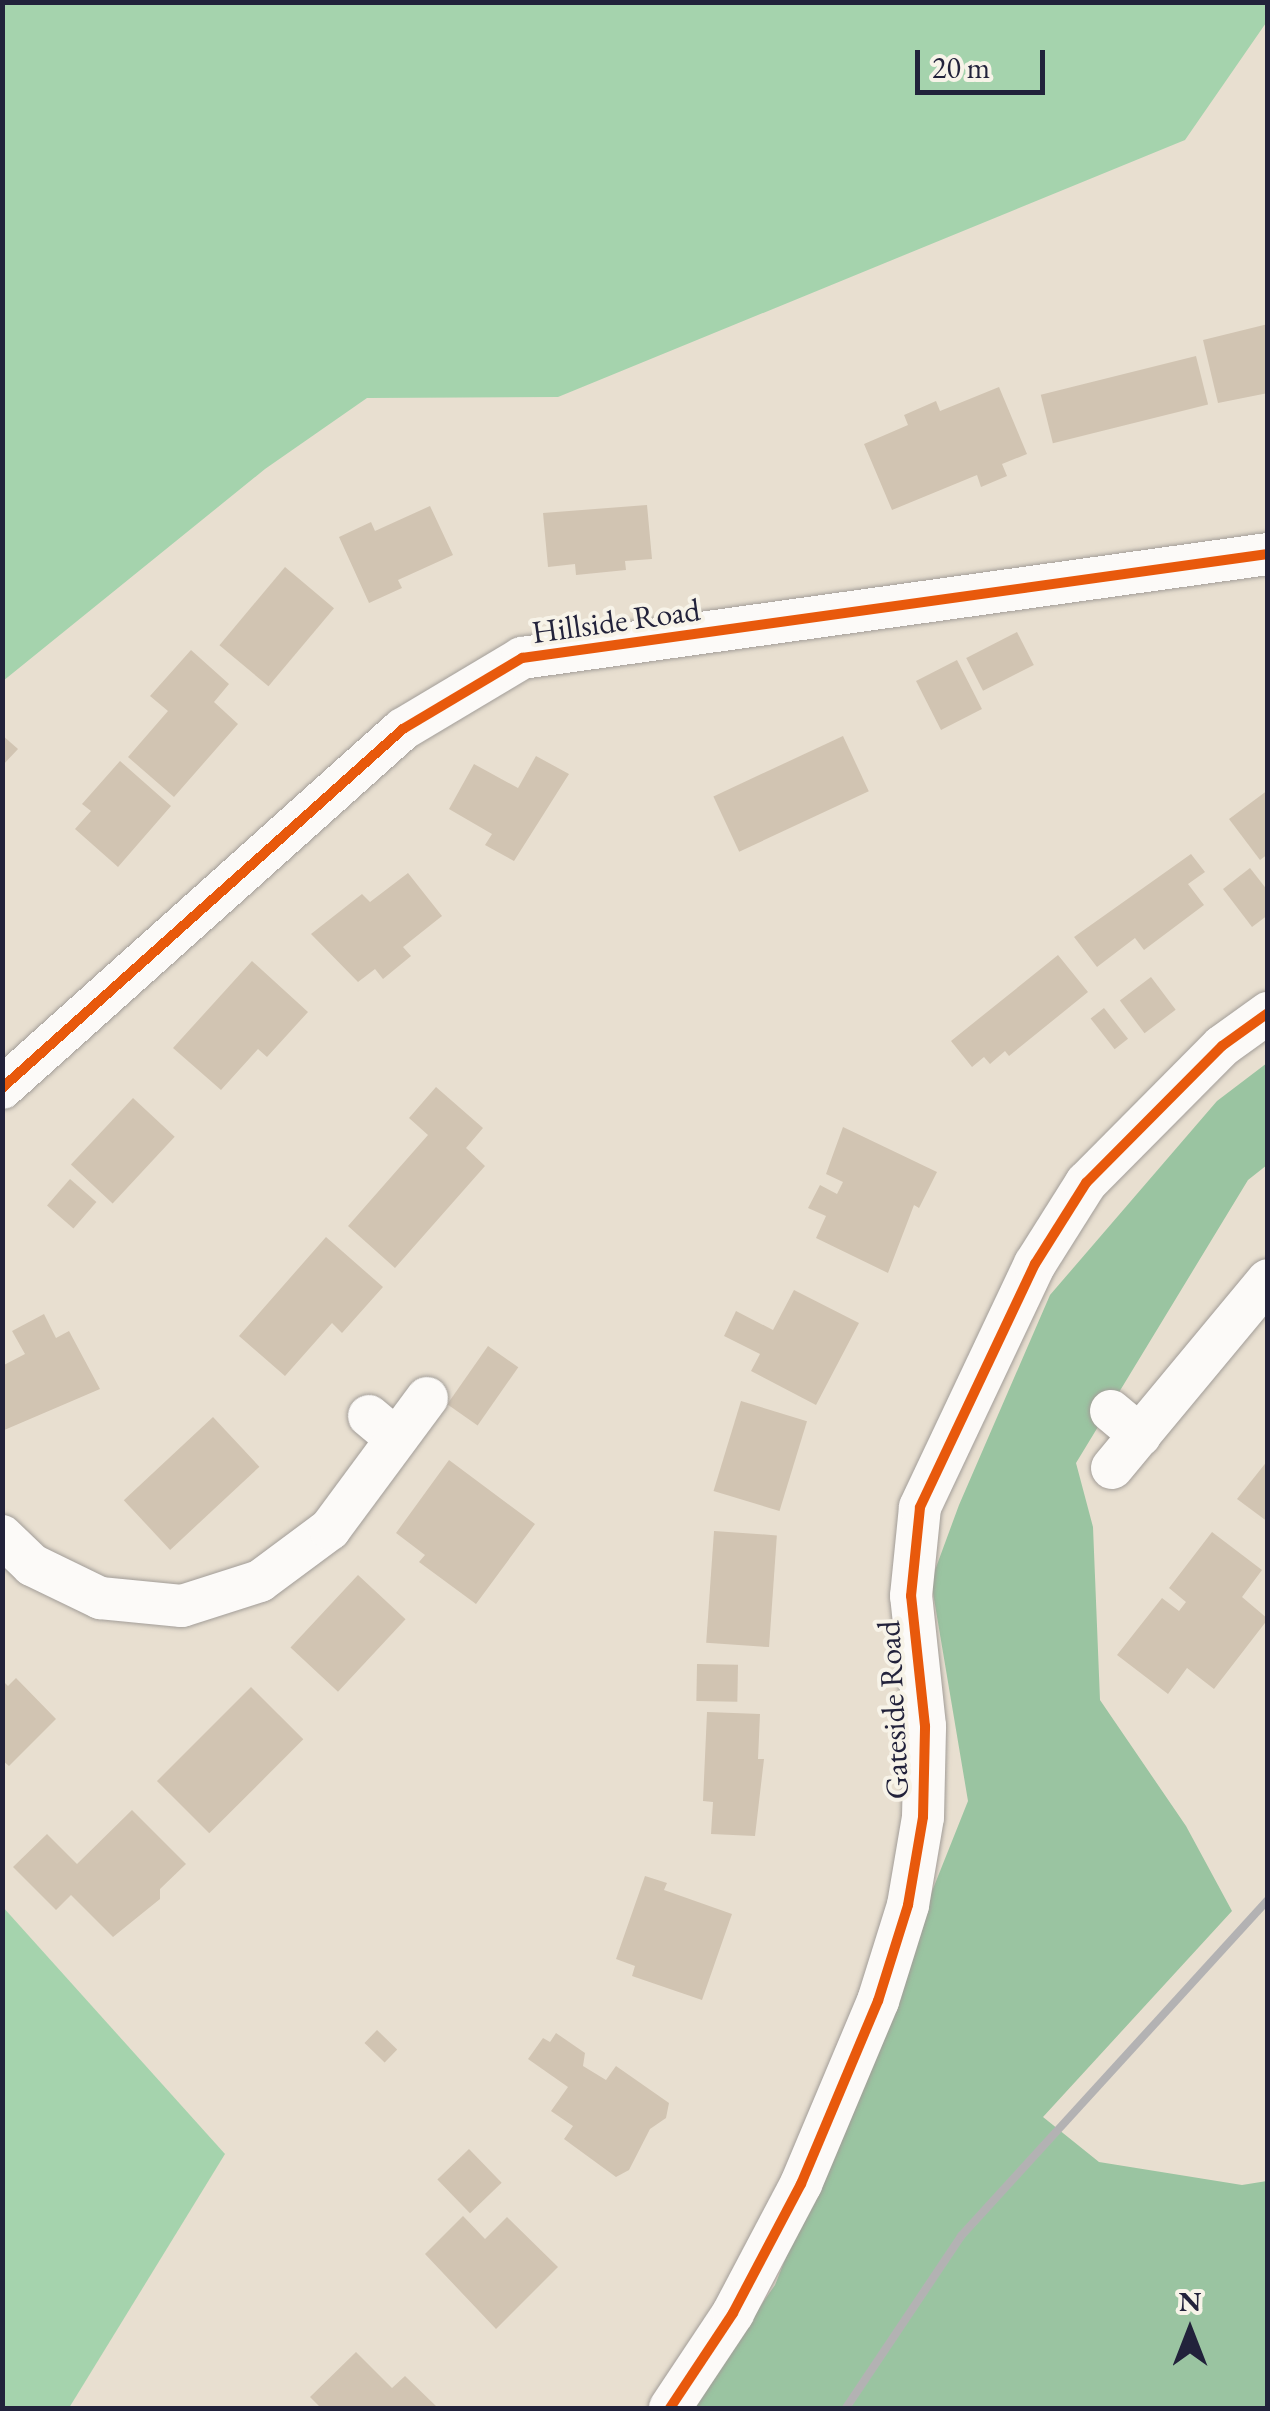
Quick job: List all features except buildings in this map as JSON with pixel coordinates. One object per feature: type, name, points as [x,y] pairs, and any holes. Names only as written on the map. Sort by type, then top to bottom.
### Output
[{"type":"street","name":"Hillside Road","points":[[5,1092],[404,730],[522,658],[1268,554]]},
{"type":"street","name":"Gateside Road","points":[[670,2408],[733,2313],[801,2184],[878,2001],[908,1904],[923,1818],[925,1726],[911,1596],[920,1507],[1034,1264],[1086,1183],[1222,1046],[1268,1012]]},
{"type":"street","points":[[1112,1468],[1125,1423],[1268,1280]]},
{"type":"street","points":[[2,1536],[32,1565],[100,1598],[182,1606],[260,1581],[330,1530],[382,1428],[426,1398]]},
{"type":"green space","points":[[3,2],[1267,2],[1268,20],[1185,140],[558,397],[367,398],[265,469],[3,681]]},
{"type":"green space","points":[[1267,1063],[1267,1165],[1248,1180],[1076,1463],[1093,1527],[1100,1700],[1186,1826],[1232,1911],[1043,2117],[1099,2162],[1242,2185],[1267,2181],[1267,2408],[690,2408],[775,2285],[968,1801],[931,1581],[959,1505],[1050,1295],[1217,1101]]},
{"type":"green space","points":[[2,1906],[225,2154],[69,2408],[3,2408]]},
{"type":"railway","points":[[846,2408],[961,2236],[1268,1900]]},
{"type":"cycle path","points":[[2,1088],[403,729],[522,658],[1268,554]]},
{"type":"cycle path","points":[[670,2408],[733,2313],[801,2184],[878,2001],[908,1905],[923,1817],[925,1726],[911,1596],[920,1507],[1035,1264],[1086,1183],[1222,1046],[1268,1013]]}]
